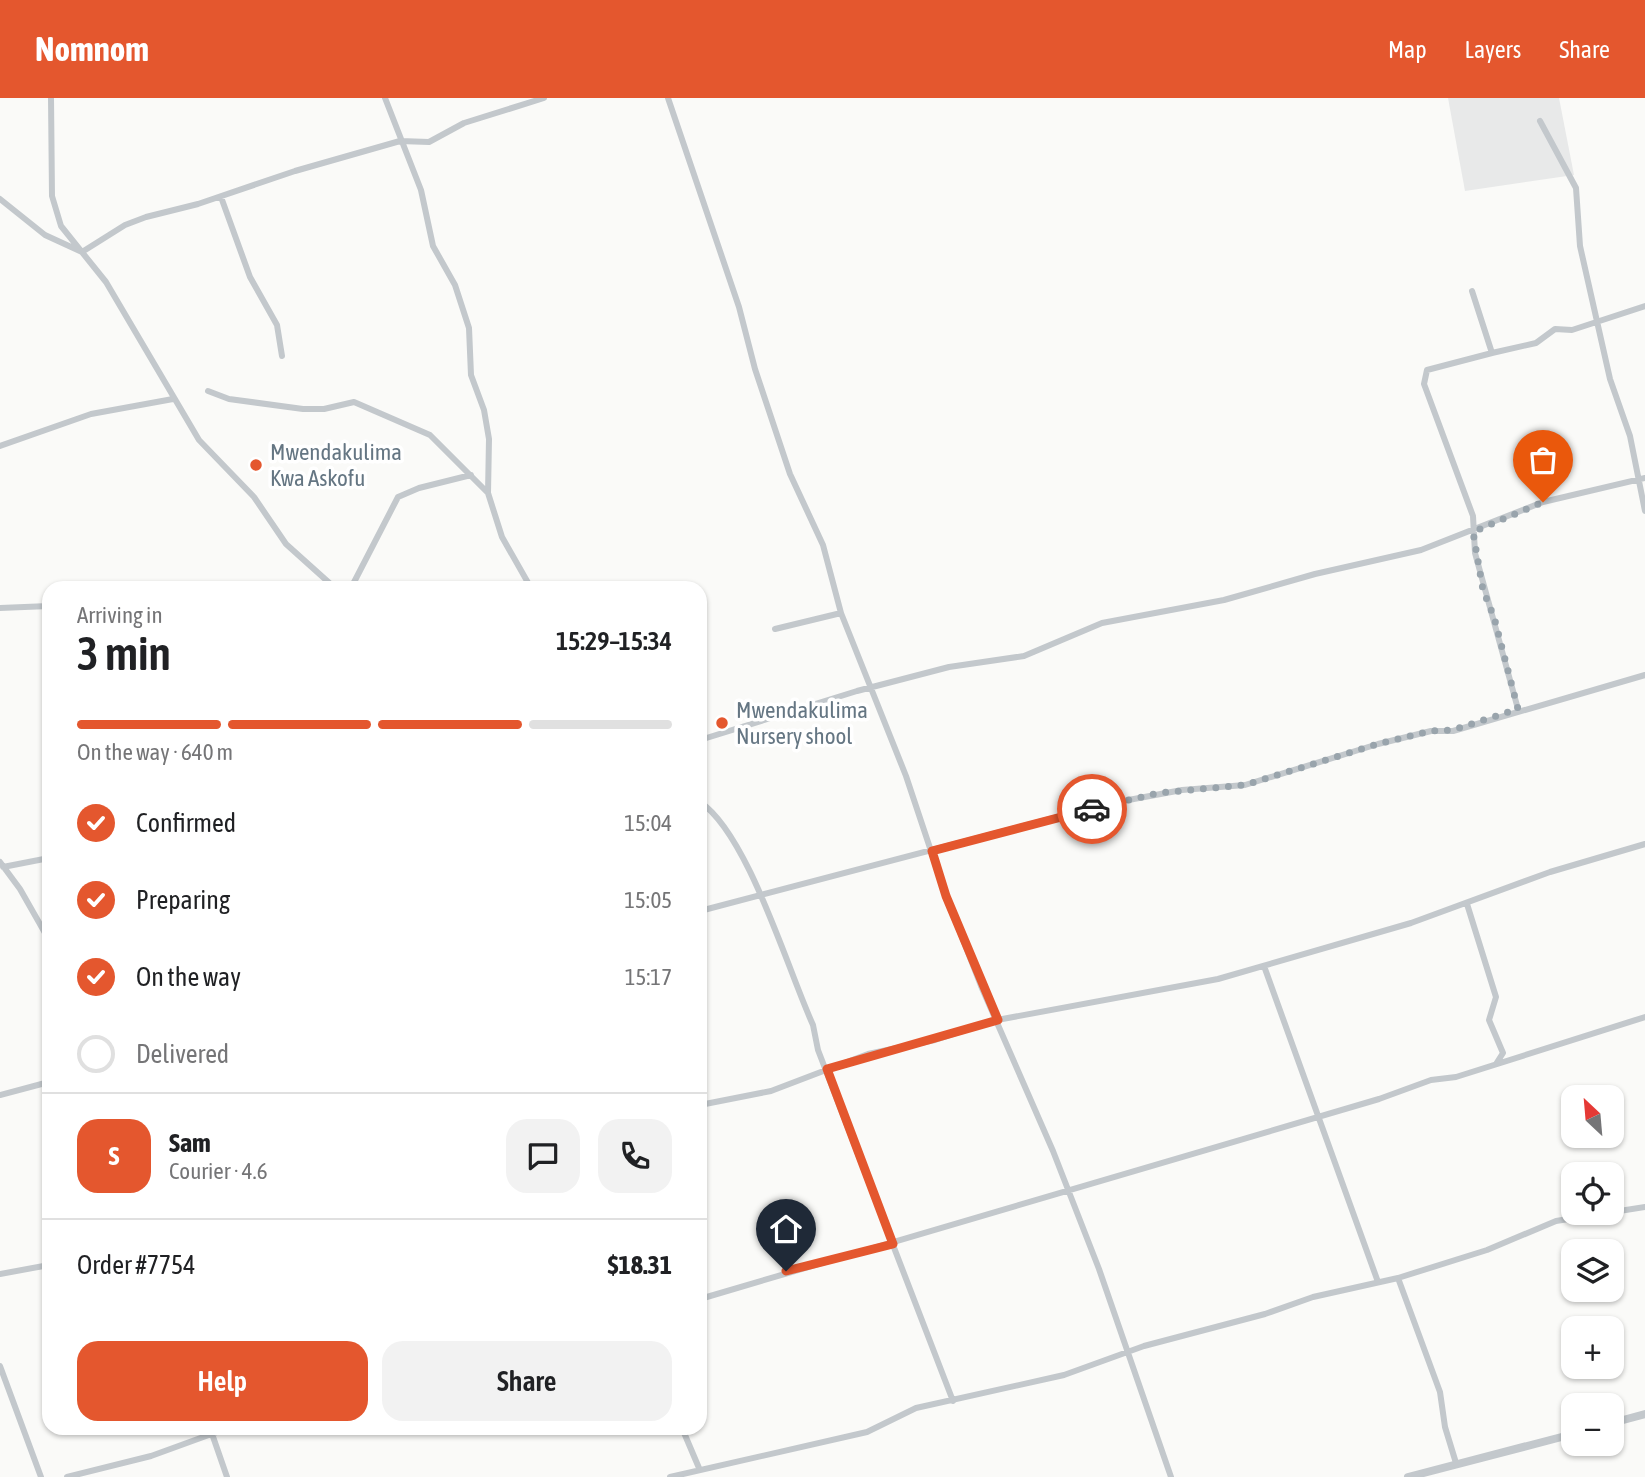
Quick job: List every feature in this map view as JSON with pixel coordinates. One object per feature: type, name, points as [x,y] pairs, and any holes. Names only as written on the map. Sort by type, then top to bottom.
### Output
[{"type":"street","points":[[51,98],[53,206],[61,226],[128,316],[173,399],[199,440],[254,497],[286,544],[327,581]]},
{"type":"street","points":[[385,98],[421,190],[433,246],[455,285],[469,328],[471,375],[484,410],[489,439],[488,493],[502,537],[527,581]]},
{"type":"street","points":[[82,253],[136,220],[221,197],[295,171],[400,141],[429,142],[464,123],[544,98]]},
{"type":"street","points":[[668,98],[739,307],[755,369],[786,463],[823,545],[841,613],[872,688],[946,896],[1069,1190],[1171,1477]]},
{"type":"street","points":[[1541,121],[1576,188],[1580,246],[1610,379],[1630,436],[1641,479],[1645,511]]},
{"type":"street","points":[[221,197],[250,277],[277,325],[282,356]]},
{"type":"street","points":[[0,200],[45,235],[82,253]]},
{"type":"street","points":[[1472,290],[1492,353]]},
{"type":"street","points":[[1518,709],[1494,617],[1483,590],[1473,532],[1473,516],[1427,394],[1424,376],[1427,370],[1536,343],[1555,329],[1569,331],[1645,306]]},
{"type":"street","points":[[208,391],[229,399],[303,409],[324,409],[354,402],[364,404],[430,435],[488,493]]},
{"type":"street","points":[[0,446],[91,414],[173,399]]},
{"type":"street","points":[[355,581],[398,497],[412,490],[471,475]]},
{"type":"street","points":[[707,738],[949,667],[1024,656],[1102,622],[1224,600],[1421,550],[1473,532],[1543,502],[1641,479]]},
{"type":"street","points":[[0,608],[42,606]]},
{"type":"street","points":[[775,629],[841,613]]},
{"type":"street","points":[[707,910],[1158,793],[1245,785],[1378,744],[1431,731],[1453,730],[1645,674]]},
{"type":"street","points":[[707,807],[719,816],[760,895],[813,1025],[827,1069],[953,1401]]},
{"type":"street","points":[[707,1104],[771,1091],[827,1069],[998,1020],[1140,991],[1191,985],[1264,966],[1466,904],[1550,872],[1645,844]]},
{"type":"street","points":[[42,859],[2,866],[42,929]]},
{"type":"street","points":[[1466,904],[1496,996],[1489,1020],[1503,1054],[1496,1064]]},
{"type":"street","points":[[1264,966],[1378,1282]]},
{"type":"street","points":[[707,1296],[812,1263],[893,1244],[1379,1099],[1431,1080],[1450,1079],[1645,1017]]},
{"type":"street","points":[[0,1095],[42,1084]]},
{"type":"street","points":[[670,1477],[699,1468],[867,1432],[899,1414],[1077,1371],[1126,1352],[1265,1314],[1313,1297],[1398,1278],[1487,1250],[1556,1221],[1645,1207]]},
{"type":"street","points":[[0,1274],[42,1266]]},
{"type":"street","points":[[1398,1278],[1440,1392],[1445,1427],[1456,1463]]},
{"type":"street","points":[[0,1366],[41,1477]]},
{"type":"street","points":[[1624,1420],[1645,1414]]},
{"type":"street","points":[[67,1477],[151,1456],[201,1435]]},
{"type":"street","points":[[212,1435],[227,1477]]},
{"type":"street","points":[[685,1435],[699,1468]]},
{"type":"street","points":[[1408,1477],[1561,1437]]},
{"type":"shaded area","points":[[1448,98],[1559,98],[1574,175],[1465,191]]},
{"type":"way so far","points":[[1092,809],[1158,793],[1245,785],[1378,744],[1431,731],[1453,730],[1518,709],[1502,656],[1494,617],[1483,590],[1473,532],[1543,502]]},
{"type":"place","name":"Mwendakulima Kwa Askofu","points":[[256,465]]},
{"type":"place","name":"Mwendakulima Nursery shool","points":[[722,723]]},
{"type":"route","points":[[786,1271],[893,1244],[827,1069],[868,1054],[935,1040],[998,1020],[981,986],[946,896],[932,851],[1092,809]]}]
